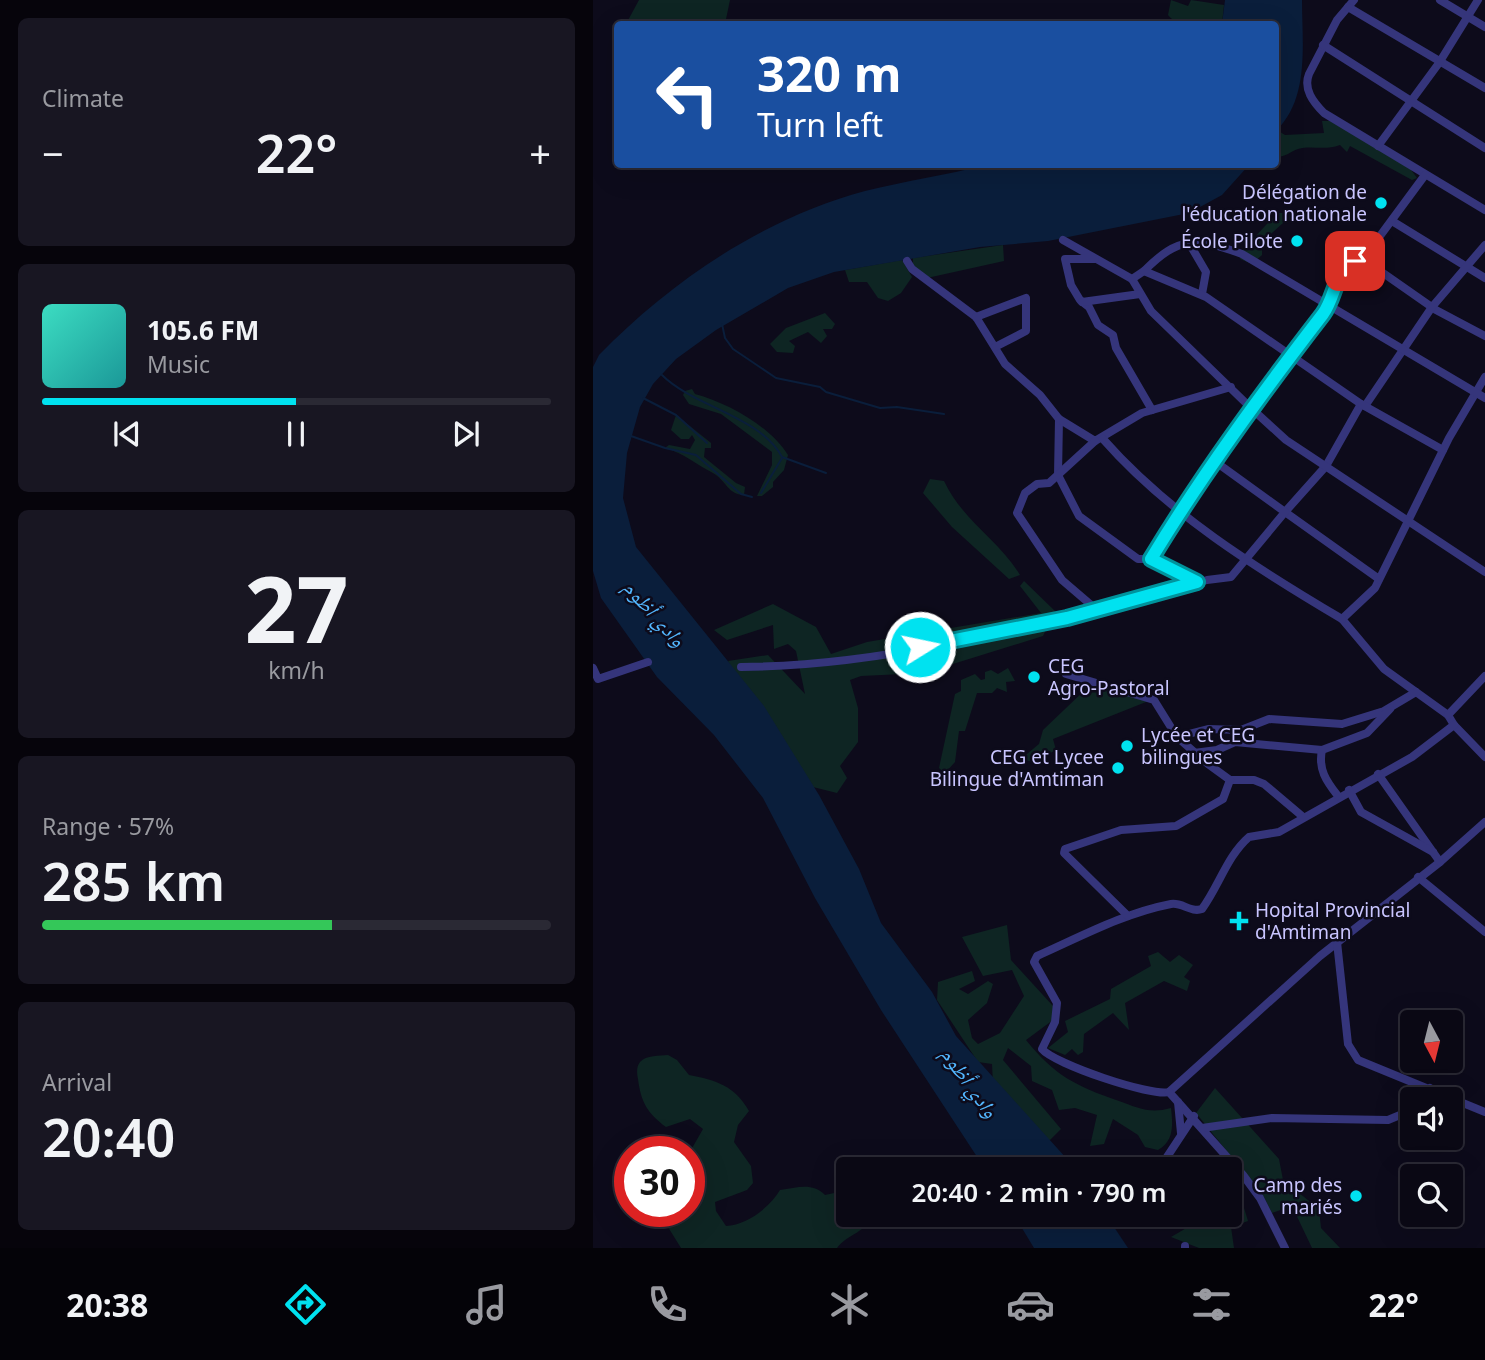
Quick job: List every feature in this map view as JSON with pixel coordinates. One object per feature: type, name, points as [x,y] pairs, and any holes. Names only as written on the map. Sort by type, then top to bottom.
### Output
[{"type":"street","points":[[1440,0],[1485,27]]},
{"type":"street","points":[[1378,146],[1439,63],[1478,0]]},
{"type":"street","points":[[1485,88],[1439,63],[1351,3],[1323,45],[1305,82],[1307,91],[1324,113],[1485,210]]},
{"type":"street","points":[[1323,45],[1485,148]]},
{"type":"street","points":[[1151,559],[1214,460],[1328,307],[1342,269],[1362,259],[1425,174]]},
{"type":"street","points":[[1392,220],[1485,278]]},
{"type":"street","points":[[1063,240],[1132,279],[1151,311],[1286,440],[1485,572]]},
{"type":"street","points":[[1132,279],[1168,248],[1189,243],[1217,245],[1242,254],[1485,398]]},
{"type":"street","points":[[1189,243],[1205,272],[1202,294]]},
{"type":"street","points":[[741,667],[820,664],[941,644],[1097,610],[1197,582],[1231,577],[1326,466],[1363,405],[1405,351],[1432,307],[1464,266],[1485,245]]},
{"type":"street","points":[[1095,259],[1065,259],[1071,285],[1082,302],[1089,307],[1098,325],[1113,335],[1116,348],[1152,410]]},
{"type":"street","points":[[1362,259],[1432,307],[1485,336]]},
{"type":"street","points":[[907,261],[912,269],[976,317],[1005,364],[1040,395],[1059,419],[1099,440],[1136,477],[1245,560],[1342,619],[1384,669],[1448,715],[1454,725],[1485,757]]},
{"type":"street","points":[[1144,271],[1202,294],[1289,357],[1363,405],[1443,450]]},
{"type":"street","points":[[1082,302],[1140,294]]},
{"type":"street","points":[[976,317],[1026,298],[1026,331],[995,347]]},
{"type":"street","points":[[1342,619],[1372,593],[1443,450],[1485,377]]},
{"type":"street","points":[[1097,610],[1062,580],[1018,518],[1022,496],[1037,484],[1049,483],[1099,440],[1152,410],[1231,387]]},
{"type":"street","points":[[1059,419],[1058,475],[1079,516],[1138,559],[1151,559],[1197,582]]},
{"type":"street","points":[[1214,460],[1379,579]]},
{"type":"street","points":[[593,668],[595,678],[647,662]]},
{"type":"street","points":[[1066,674],[1154,700],[1177,737],[1194,753],[1229,780],[1254,780],[1264,784],[1302,816]]},
{"type":"street","points":[[1448,715],[1485,676]]},
{"type":"street","points":[[1177,737],[1208,729],[1241,730],[1269,719],[1342,724],[1392,706],[1416,692]]},
{"type":"street","points":[[1194,753],[1217,750],[1235,742],[1322,750],[1367,733],[1392,706]]},
{"type":"street","points":[[1454,725],[1412,757],[1302,816],[1279,832],[1253,835],[1241,844],[1230,860],[1218,887],[1202,909],[1194,910],[1173,904],[1128,916],[1034,959],[1057,1003],[1056,1023],[1042,1048],[1069,1067],[1153,1093],[1169,1091],[1337,942],[1440,862],[1485,822]]},
{"type":"street","points":[[1322,750],[1320,760],[1324,779],[1338,796]]},
{"type":"street","points":[[1378,774],[1440,862]]},
{"type":"street","points":[[1128,916],[1064,853],[1065,849],[1121,830],[1176,826],[1223,799],[1229,780]]},
{"type":"street","points":[[1349,790],[1361,812],[1432,852]]},
{"type":"street","points":[[1418,877],[1485,932]]},
{"type":"street","points":[[1337,942],[1348,1044],[1353,1053],[1368,1065],[1427,1087]]},
{"type":"street","points":[[1169,1091],[1194,1116],[1260,1198],[1285,1248]]},
{"type":"street","points":[[1178,1102],[1181,1133]]},
{"type":"street","points":[[1463,1102],[1485,1112]]},
{"type":"street","points":[[1202,1128],[1272,1118],[1388,1120],[1400,1115]]},
{"type":"street","points":[[1166,1157],[1194,1116]]},
{"type":"green space","points":[[639,0],[730,0],[726,21],[628,21]]},
{"type":"green space","points":[[1171,0],[1188,6],[1191,0],[1224,5],[1222,21],[1175,21],[1168,15]]},
{"type":"green space","points":[[1322,121],[1330,121],[1406,163],[1417,178],[1412,180],[1350,146],[1347,152],[1340,145],[1329,148],[1303,148],[1279,156],[1279,131],[1285,135],[1324,133]]},
{"type":"green space","points":[[1277,213],[1289,213],[1292,219],[1283,223],[1262,242],[1262,255],[1252,264],[1240,259],[1240,253]]},
{"type":"green space","points":[[1003,245],[1004,261],[927,278],[913,268],[913,258]]},
{"type":"green space","points":[[902,260],[912,277],[901,293],[888,301],[878,298],[867,282],[849,282],[845,270]]},
{"type":"green space","points":[[825,313],[835,324],[832,329],[823,329],[827,336],[821,343],[808,332],[789,341],[795,346],[793,353],[777,352],[770,344],[786,328]]},
{"type":"green space","points":[[692,389],[695,394],[721,403],[759,425],[771,434],[788,455],[784,470],[773,482],[773,487],[762,496],[757,496],[772,465],[772,452],[721,414],[689,404],[683,395],[685,391]]},
{"type":"green space","points":[[676,415],[711,443],[711,448],[705,448],[704,457],[745,487],[744,495],[734,493],[717,476],[690,459],[665,448],[669,445],[690,449],[695,440],[692,435],[689,439],[681,439],[671,430]]},
{"type":"green space","points":[[930,479],[944,481],[961,508],[1002,551],[1020,575],[1009,579],[952,527],[923,493]]},
{"type":"green space","points":[[1024,581],[1055,611],[1043,636],[924,673],[861,676],[850,680],[858,708],[858,742],[840,766],[847,778],[837,793],[813,787],[736,678],[728,661],[768,655],[805,694],[796,651],[788,644],[774,649],[773,625],[727,640],[714,630],[773,604],[816,627],[831,654],[867,642],[1041,613],[1020,586]]},
{"type":"green space","points":[[1008,668],[1015,681],[1006,682],[1007,692],[997,688],[992,693],[977,693],[965,731],[959,731],[955,762],[945,773],[939,768],[955,694],[961,691],[961,680],[975,674],[981,680],[985,679],[985,672],[991,670],[998,674]]},
{"type":"green space","points":[[1086,689],[1131,693],[1148,690],[1151,700],[1053,739],[1056,750],[1033,762],[1021,759],[1039,744],[1043,730]]},
{"type":"green space","points":[[1007,925],[1011,960],[1053,1006],[1053,1020],[1026,1040],[1047,1063],[1078,1085],[1138,1108],[1171,1108],[1170,1137],[1158,1150],[1145,1147],[1138,1135],[1113,1119],[1104,1144],[1090,1146],[1097,1115],[1075,1108],[1059,1110],[1052,1090],[1032,1081],[1031,1066],[1008,1048],[1003,1060],[1061,1129],[1040,1150],[993,1084],[992,1064],[978,1062],[937,1000],[938,982],[972,971],[975,981],[959,989],[968,994],[988,981],[993,984],[987,1003],[968,1020],[972,1038],[978,1044],[1000,1033],[1024,996],[1012,970],[983,976],[962,937]]},
{"type":"green space","points":[[1158,952],[1170,962],[1179,955],[1193,965],[1184,977],[1190,981],[1187,991],[1164,981],[1125,1003],[1129,1030],[1113,1013],[1084,1034],[1083,1052],[1078,1055],[1072,1049],[1065,1055],[1048,1048],[1068,1032],[1065,1021],[1110,999],[1111,989],[1151,966],[1148,956]]},
{"type":"green space","points":[[668,1055],[677,1060],[689,1075],[708,1079],[731,1090],[749,1111],[738,1125],[734,1142],[751,1166],[753,1183],[747,1190],[715,1202],[716,1211],[726,1226],[757,1214],[780,1190],[804,1187],[815,1188],[825,1195],[836,1193],[836,1227],[864,1227],[837,1248],[681,1248],[668,1227],[705,1227],[705,1136],[699,1136],[703,1129],[690,1119],[666,1127],[650,1112],[643,1101],[637,1068],[643,1060]]},
{"type":"green space","points":[[1215,1088],[1279,1159],[1283,1180],[1319,1209],[1321,1228],[1340,1248],[1312,1248],[1292,1206],[1272,1213],[1264,1197],[1242,1170],[1242,1157],[1232,1157],[1196,1113]]},
{"type":"green space","points":[[1242,1201],[1248,1221],[1242,1223]]},
{"type":"green space","points":[[1188,1227],[1231,1227],[1234,1248],[1199,1248],[1171,1237]]},
{"type":"water","points":[[1225,0],[1302,0],[1303,52],[1299,87],[1287,118],[1279,127],[1279,21],[1222,21]]},
{"type":"water","name":"وادي أظوم","points":[[972,168],[1246,168],[1222,195],[1189,213],[1048,241],[980,247],[834,272],[788,288],[716,330],[676,359],[653,384],[640,407],[627,453],[623,498],[636,547],[764,706],[819,795],[859,869],[881,923],[932,992],[956,1036],[1065,1157],[977,1157],[881,1010],[815,898],[763,798],[714,735],[657,677],[601,598],[593,571],[593,367],[599,355],[657,302],[721,255],[755,235],[828,203],[865,191]]},
{"type":"water","points":[[1021,1227],[1114,1227],[1128,1248],[1034,1248]]},
{"type":"waterway","points":[[722,324],[725,338],[733,349],[776,378],[820,387],[826,392],[880,408],[897,407],[944,414]]},
{"type":"waterway","points":[[662,375],[691,396],[758,431],[772,443],[782,457],[826,473]]},
{"type":"waterway","points":[[643,398],[676,415],[707,443]]},
{"type":"waterway","points":[[631,436],[696,455],[741,494],[752,497]]},
{"type":"waterway","points":[[761,493],[782,458]]},
{"type":"place","name":"Délégation de l'éducation nationale","points":[[1381,203]]},
{"type":"place","name":"École Pilote","points":[[1297,241]]},
{"type":"place","name":"CEG Agro-Pastoral","points":[[1034,677]]},
{"type":"place","name":"Lycée et CEG bilingues","points":[[1127,746]]},
{"type":"place","name":"CEG et Lycee Bilingue d'Amtiman","points":[[1118,768]]},
{"type":"place","name":"Hopital Provincial d'Amtiman","points":[[1239,921]]},
{"type":"place","name":"Camp des mariés","points":[[1356,1196]]},
{"type":"route","points":[[920,647],[1067,618],[1197,582],[1151,559],[1214,460],[1328,307],[1342,269],[1355,261]]}]
